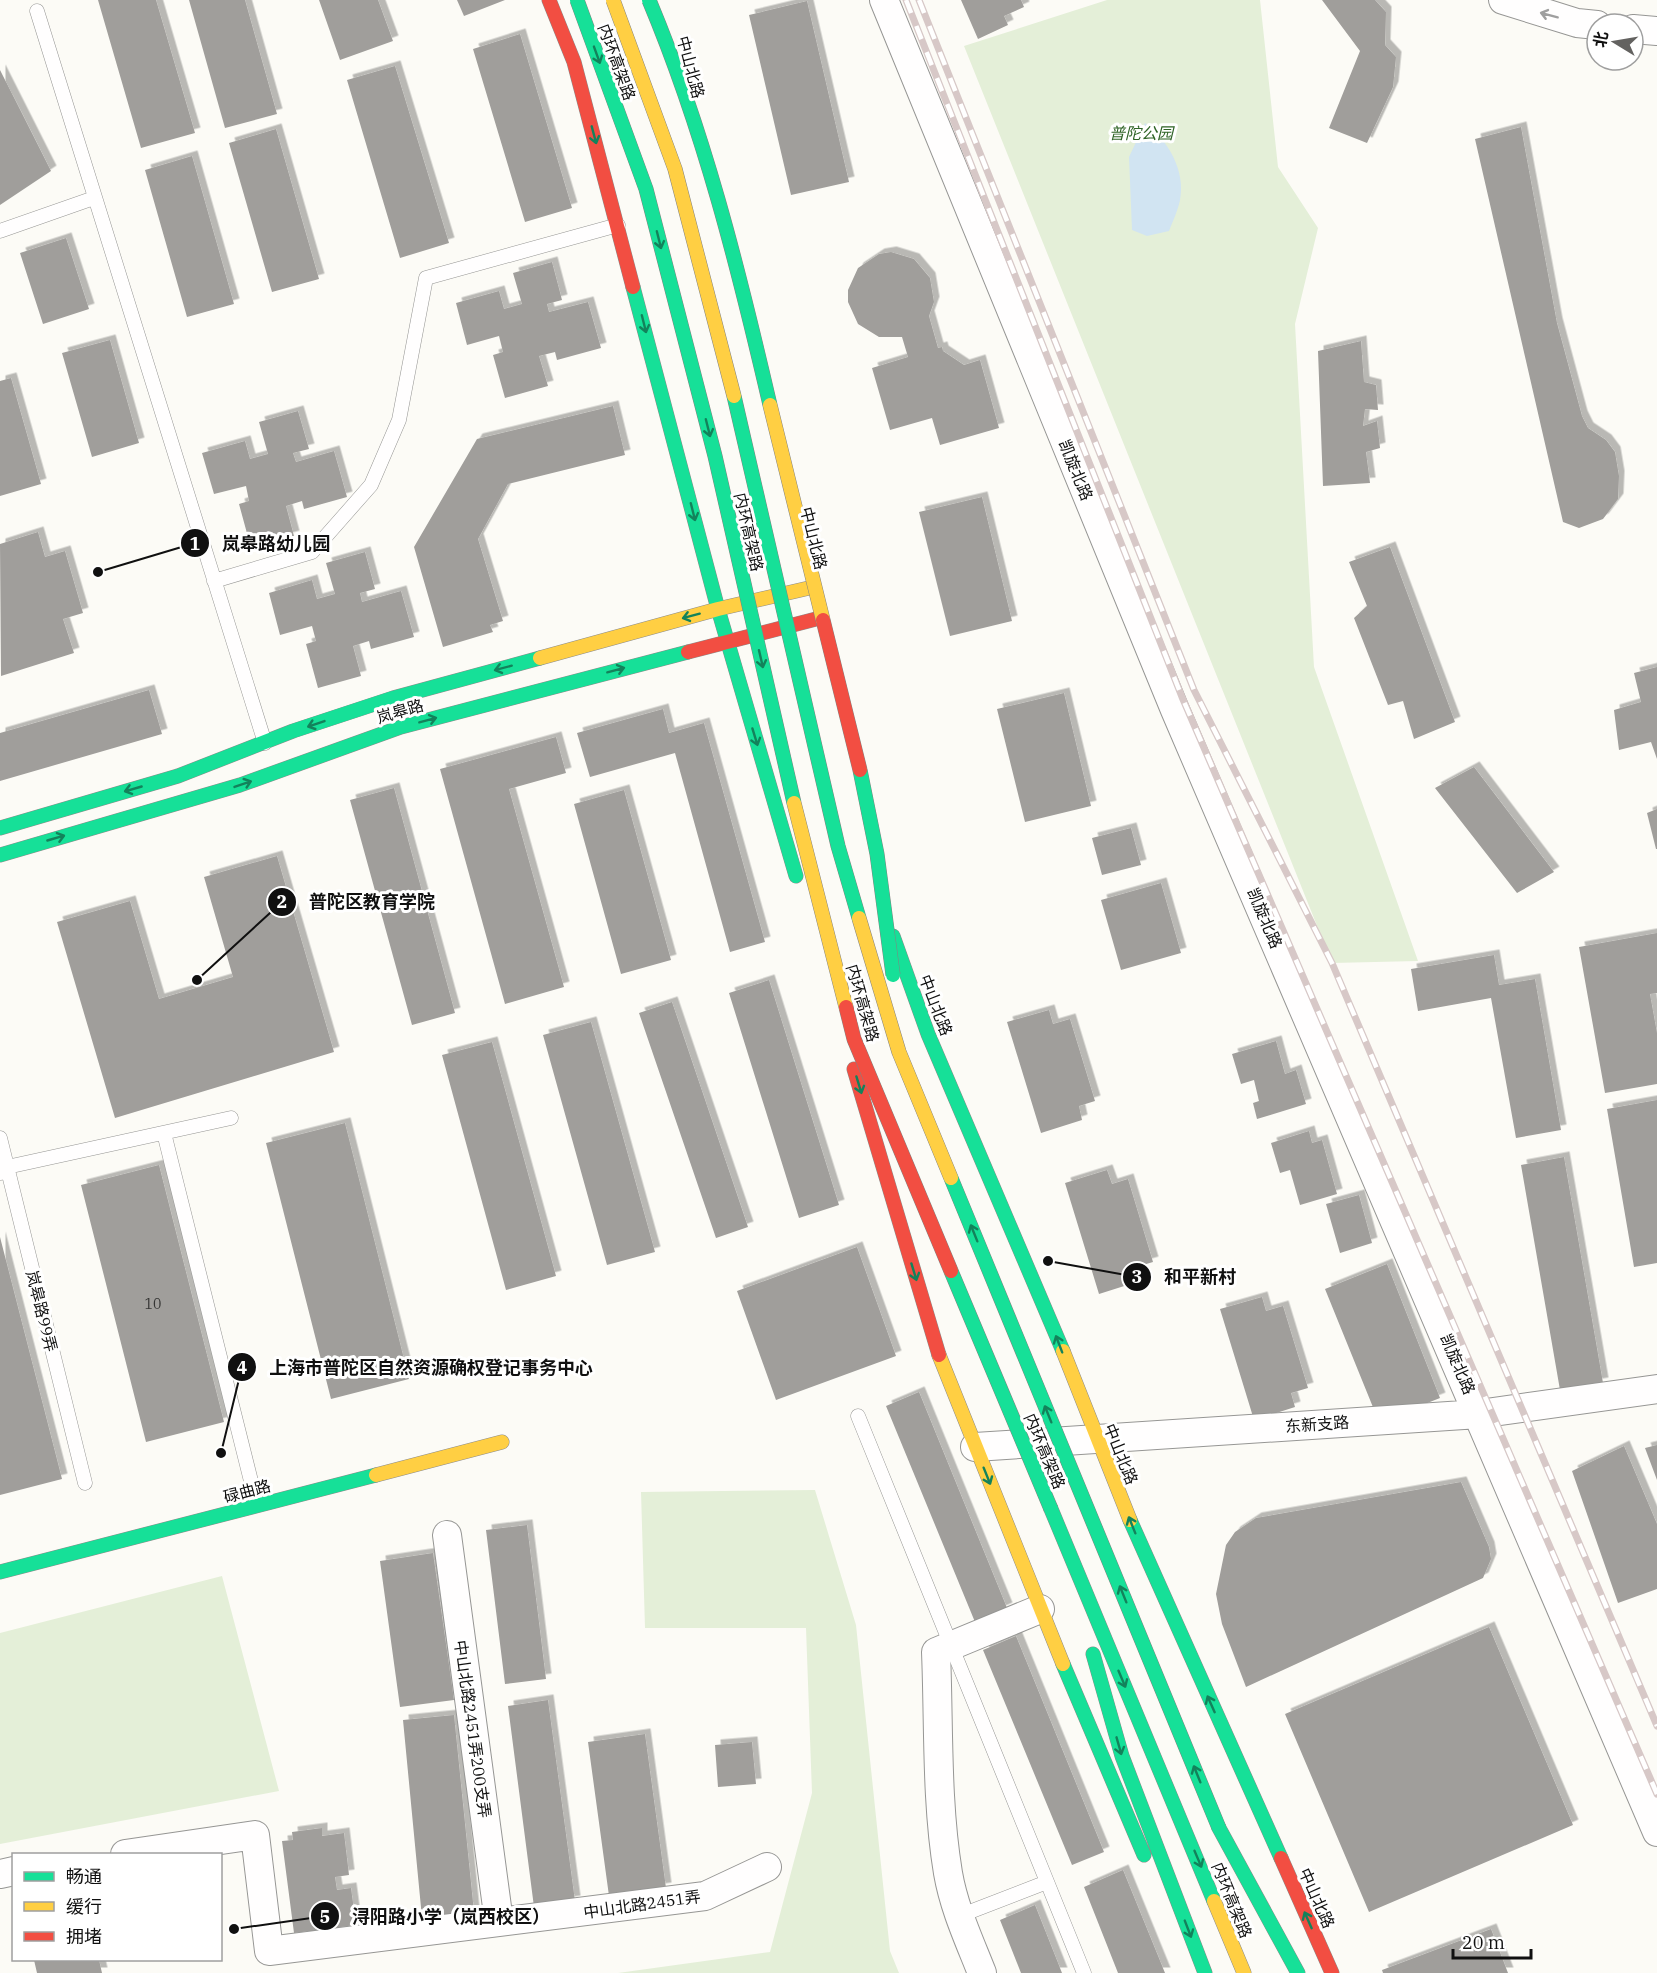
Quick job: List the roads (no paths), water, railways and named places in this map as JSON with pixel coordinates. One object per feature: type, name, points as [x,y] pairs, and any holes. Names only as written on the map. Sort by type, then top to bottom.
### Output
[{"type":"main road","points":[[549,0],[574,62],[727,641],[938,1350],[1040,1609],[1194,1973]]},
{"type":"main road","name":"内环高架路","points":[[577,0],[649,200],[715,456],[809,870],[854,1039],[1244,1973]]},
{"type":"main road","name":"内环高架路","points":[[613,0],[675,169],[743,431],[838,846],[899,1052],[1270,1952]]},
{"type":"main road","points":[[649,0],[666,38],[718,195],[872,827],[891,957],[899,1052]]},
{"type":"main road","name":"中山北路","points":[[655,0],[748,339],[809,588],[867,854],[897,949],[928,1034],[1031,1270],[1140,1546],[1332,1973]]},
{"type":"main road","name":"岚皋路","points":[[0,828],[178,776],[393,698],[718,609],[809,588]]},
{"type":"main road","name":"岚皋路","points":[[0,855],[240,785],[401,727],[816,619]]},
{"type":"main road","name":"碌曲路","points":[[0,1572],[502,1442]]},
{"type":"main road","points":[[1051,1509],[1122,1756],[1205,1973]]},
{"type":"main road","points":[[1219,1828],[1298,1973]]},
{"type":"street","name":"凯旋北路","points":[[884,0],[1175,710],[1657,1832]]},
{"type":"street","points":[[1503,0],[1585,23]]},
{"type":"street","name":"东新支路","points":[[975,1447],[1479,1414],[1657,1389]]},
{"type":"street","name":"中山北路2451弄200支弄","points":[[447,1535],[499,1922]]},
{"type":"street","points":[[982,1973],[959,1916],[948,1874],[943,1834],[936,1652],[1040,1609]]},
{"type":"street","name":"中山北路2451弄","points":[[132,1853],[255,1835],[269,1951],[705,1896],[767,1867]]},
{"type":"lane","points":[[37,11],[265,743]]},
{"type":"lane","points":[[0,231],[94,198]]},
{"type":"lane","points":[[214,581],[312,552],[371,485],[399,420],[426,278],[618,225]]},
{"type":"lane","points":[[4,1171],[231,1118]]},
{"type":"lane","points":[[164,1133],[257,1505]]},
{"type":"lane","name":"岚皋路99弄","points":[[0,1138],[4,1171],[85,1483]]},
{"type":"lane","points":[[858,1416],[1084,1973]]},
{"type":"lane","points":[[959,1916],[1047,1882]]},
{"type":"water","points":[[1145,123],[1168,147],[1178,167],[1181,189],[1178,208],[1169,231],[1147,236],[1132,230],[1129,157]]},
{"type":"railway","points":[[906,0],[1182,697],[1657,1794]]},
{"type":"railway","points":[[919,0],[1194,690],[1332,963],[1657,1726]]},
{"type":"place","name":"岚皋路幼儿园","points":[[98,572]]},
{"type":"place","name":"普陀区教育学院","points":[[197,980]]},
{"type":"place","name":"和平新村","points":[[1048,1261]]},
{"type":"place","name":"上海市普陀区自然资源确权登记事务中心","points":[[221,1453]]},
{"type":"place","name":"浔阳路小学（岚西校区）","points":[[234,1929]]},
{"type":"park label","name":"普陀公园","points":[[1141,133]]}]
